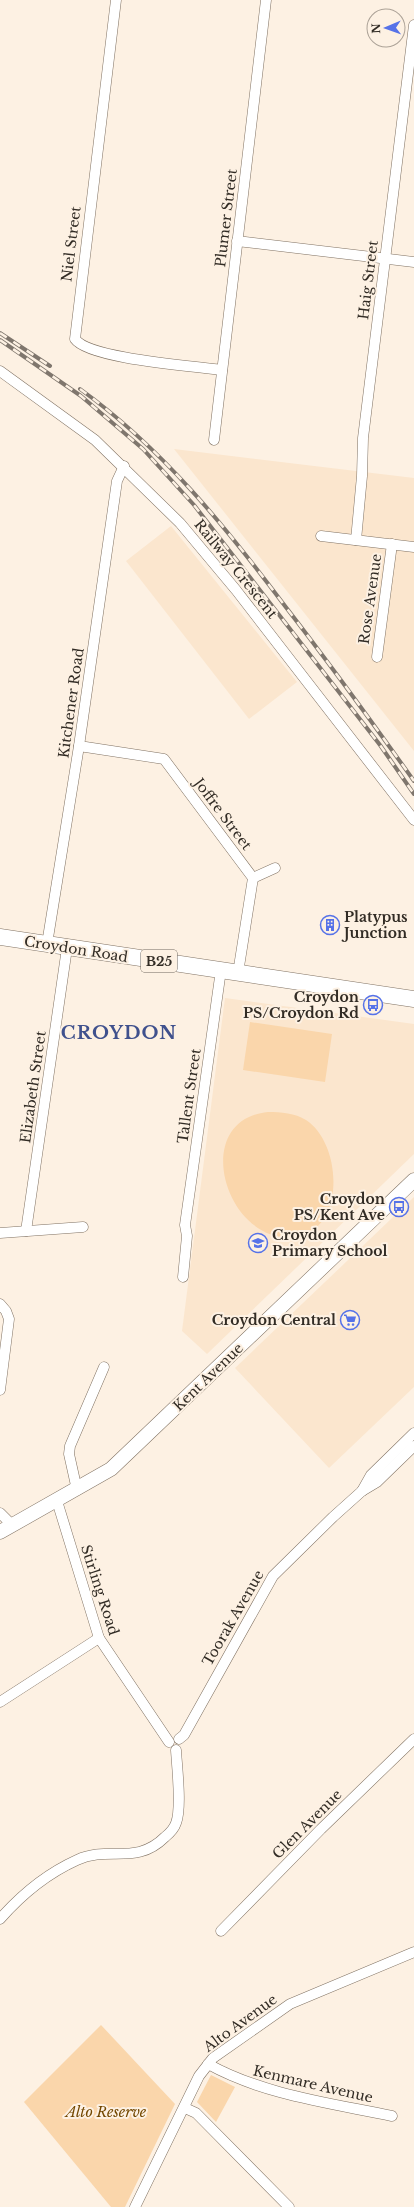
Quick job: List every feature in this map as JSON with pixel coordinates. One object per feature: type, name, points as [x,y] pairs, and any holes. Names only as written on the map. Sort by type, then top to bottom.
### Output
[{"type":"main road","name":"Croydon Road","points":[[0,937],[414,998]]},
{"type":"main road","name":"Kent Avenue","points":[[6,1529],[112,1469],[414,1180]]},
{"type":"street","name":"Niel Street","points":[[116,0],[75,339],[79,345],[88,350],[148,361],[222,370]]},
{"type":"street","name":"Plumer Street","points":[[214,440],[266,0]]},
{"type":"street","name":"Haig Street","points":[[356,540],[362,476],[363,438],[414,24]]},
{"type":"street","points":[[237,241],[414,262]]},
{"type":"street","name":"Railway Crescent","points":[[0,371],[95,440],[124,466],[180,523],[236,590],[414,820]]},
{"type":"street","name":"Kitchener Road","points":[[47,944],[79,746],[117,481],[124,466]]},
{"type":"street","points":[[321,536],[414,547]]},
{"type":"street","name":"Rose Avenue","points":[[377,657],[392,544]]},
{"type":"street","name":"Joffre Street","points":[[79,746],[164,759],[253,878]]},
{"type":"street","points":[[238,973],[253,878],[275,868]]},
{"type":"street","name":"Elizabeth Street","points":[[26,1231],[67,948]]},
{"type":"street","name":"Tallent Street","points":[[183,1277],[187,1236],[185,1225],[221,970]]},
{"type":"street","points":[[0,1233],[83,1226]]},
{"type":"street","points":[[0,1304],[6,1311],[9,1325],[0,1390]]},
{"type":"street","points":[[77,1490],[69,1454],[70,1446],[104,1367]]},
{"type":"street","name":"Toorak Avenue","points":[[362,1491],[371,1475],[414,1433]]},
{"type":"street","name":"Toorak Avenue","points":[[179,1739],[184,1735],[273,1576],[362,1491],[377,1482],[414,1446]]},
{"type":"street","name":"Stirling Road","points":[[57,1500],[99,1638],[169,1742]]},
{"type":"street","points":[[0,1513],[6,1529]]},
{"type":"street","points":[[0,1702],[99,1638]]},
{"type":"street","points":[[174,1738],[179,1739],[181,1746],[176,1750],[171,1748],[169,1742],[174,1738]]},
{"type":"street","name":"Glen Avenue","points":[[221,1931],[321,1829],[414,1739]]},
{"type":"street","points":[[0,1919],[20,1896],[43,1879],[78,1859],[105,1854],[130,1854],[147,1851],[158,1844],[171,1832],[178,1816],[176,1750]]},
{"type":"street","name":"Alto Avenue","points":[[135,2207],[185,2108],[199,2076],[208,2064],[231,2044],[290,2004],[414,1952]]},
{"type":"street","name":"Kenmare Avenue","points":[[208,2064],[244,2082],[272,2090],[392,2116]]},
{"type":"street","points":[[185,2108],[196,2112],[289,2207]]},
{"type":"shaded area","points":[[174,449],[414,478],[414,751]]},
{"type":"shaded area","points":[[171,526],[297,682],[249,719],[126,561]]},
{"type":"shaded area","name":"Croydon Primary School","points":[[225,998],[414,1024],[414,1154],[207,1354],[182,1331]]},
{"type":"shaded area","name":"Croydon Central","points":[[414,1197],[414,1387],[329,1468],[235,1368]]},
{"type":"green space","points":[[250,1022],[332,1034],[325,1082],[243,1070]]},
{"type":"green space","points":[[268,1112],[288,1113],[306,1120],[318,1132],[327,1148],[332,1166],[333,1186],[330,1204],[323,1220],[311,1232],[294,1237],[270,1234],[250,1222],[235,1203],[226,1180],[223,1157],[229,1136],[244,1120]]},
{"type":"green space","name":"Alto Reserve","points":[[101,2025],[175,2104],[125,2207],[111,2207],[24,2102]]},
{"type":"green space","points":[[211,2075],[235,2087],[216,2122],[197,2102]]},
{"type":"railway","points":[[0,333],[50,366]]},
{"type":"railway","points":[[0,340],[81,396],[143,449],[194,505],[380,745],[414,794]]},
{"type":"railway","points":[[80,389],[110,412],[165,462],[215,518],[318,649],[414,781]]},
{"type":"place","name":"Platypus Junction","points":[[330,925]]},
{"type":"place","name":"Croydon PS/Croydon Rd","points":[[373,1005]]},
{"type":"place","name":"Croydon PS/Kent Ave","points":[[399,1207]]},
{"type":"place","name":"Croydon Primary School","points":[[258,1243]]},
{"type":"place","name":"Croydon Central","points":[[350,1320]]},
{"type":"district","name":"CROYDON","points":[[119,1033]]}]
